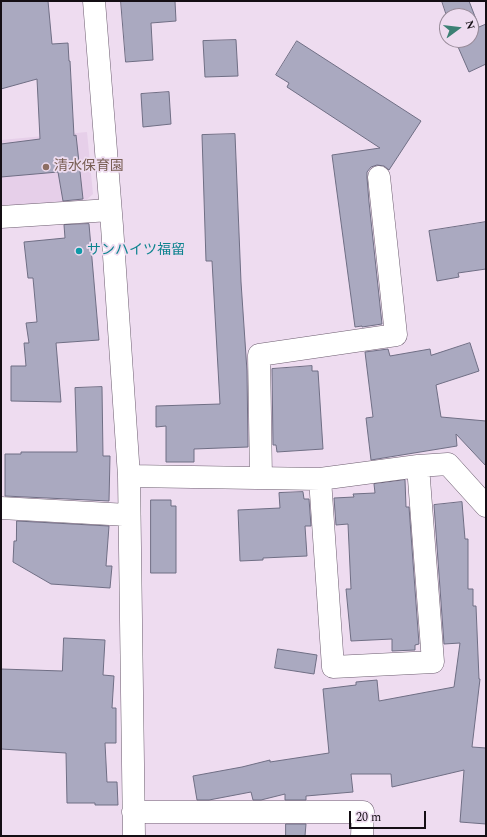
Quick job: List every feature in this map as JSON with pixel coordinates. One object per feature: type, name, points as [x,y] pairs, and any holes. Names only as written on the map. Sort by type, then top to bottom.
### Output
[{"type":"street","points":[[94,1],[129,476],[128,515],[134,836]]},
{"type":"street","points":[[261,478],[259,355],[396,335],[379,177]]},
{"type":"street","points":[[1,217],[110,210]]},
{"type":"street","points":[[129,476],[320,479],[418,466],[448,464],[486,506]]},
{"type":"street","points":[[320,479],[333,667],[433,662],[418,466]]},
{"type":"street","points":[[1,508],[128,515]]},
{"type":"street","points":[[133,812],[363,812],[362,836]]},
{"type":"shaded area","name":"清水保育園","points":[[87,132],[93,194],[83,203],[1,209],[1,140]]},
{"type":"building","points":[[1,1],[48,1],[52,44],[68,43],[74,136],[76,135],[83,199],[63,201],[58,172],[1,177],[1,144],[40,139],[37,79],[1,89]]},
{"type":"building","points":[[121,1],[175,1],[176,21],[151,23],[153,60],[126,62]]},
{"type":"building","points":[[442,1],[469,1],[472,8],[444,8]]},
{"type":"building","points":[[486,24],[486,64],[469,72],[458,48],[479,48],[479,27]]},
{"type":"building","points":[[236,40],[238,76],[205,77],[203,41]]},
{"type":"building","points":[[297,41],[421,121],[389,170],[384,166],[377,165],[371,167],[367,172],[382,324],[355,327],[332,155],[380,148],[287,87],[289,83],[276,75]]},
{"type":"building","points":[[169,92],[171,124],[143,127],[141,94]]},
{"type":"building","points":[[235,134],[241,282],[247,371],[248,447],[194,449],[194,462],[166,462],[166,426],[156,427],[156,406],[220,404],[212,261],[206,261],[202,135]]},
{"type":"building","points":[[486,222],[486,269],[458,273],[459,277],[437,281],[429,231]]},
{"type":"building","points":[[89,224],[99,340],[56,343],[61,402],[11,401],[11,366],[26,366],[24,343],[29,343],[26,323],[37,322],[33,278],[28,278],[24,242],[65,238],[64,225]]},
{"type":"building","points":[[470,343],[479,371],[436,385],[441,417],[486,421],[486,466],[456,434],[457,446],[371,460],[366,418],[373,417],[365,352],[388,349],[390,356],[430,349],[431,355]]},
{"type":"building","points":[[312,366],[312,371],[318,371],[323,449],[277,452],[276,445],[273,445],[272,369]]},
{"type":"building","points":[[102,387],[103,456],[110,456],[109,501],[5,496],[5,454],[21,454],[21,452],[77,452],[75,388]]},
{"type":"building","points":[[405,480],[406,507],[409,507],[419,644],[415,645],[415,650],[392,651],[392,639],[351,641],[346,589],[351,589],[348,524],[336,525],[334,498],[354,497],[353,494],[375,493],[374,484]]},
{"type":"building","points":[[303,492],[304,499],[309,499],[311,526],[305,526],[307,556],[263,558],[263,560],[240,561],[238,510],[280,508],[279,493]]},
{"type":"building","points":[[151,500],[171,500],[171,506],[176,506],[176,573],[151,573]]},
{"type":"building","points":[[462,502],[465,539],[468,539],[468,589],[473,589],[473,606],[476,606],[480,679],[472,747],[486,748],[486,824],[460,822],[464,770],[392,787],[391,774],[351,774],[353,792],[306,796],[306,800],[285,800],[285,794],[261,800],[253,800],[251,792],[209,800],[197,800],[193,776],[270,760],[270,762],[329,753],[323,689],[356,685],[356,682],[377,680],[379,701],[454,687],[460,643],[444,644],[434,505]]},
{"type":"building","points":[[17,521],[109,526],[106,566],[112,566],[110,588],[51,584],[13,562]]},
{"type":"building","points":[[64,638],[105,640],[103,675],[114,676],[112,708],[116,708],[116,743],[105,743],[107,782],[117,782],[118,805],[67,803],[66,753],[1,749],[1,669],[62,671]]},
{"type":"building","points":[[278,649],[317,655],[314,674],[275,668]]},
{"type":"building","points":[[286,824],[306,824],[305,836],[286,836]]},
{"type":"place","name":"清水保育園","points":[[46,167]]},
{"type":"place","name":"サンハイツ福留","points":[[79,251]]}]
